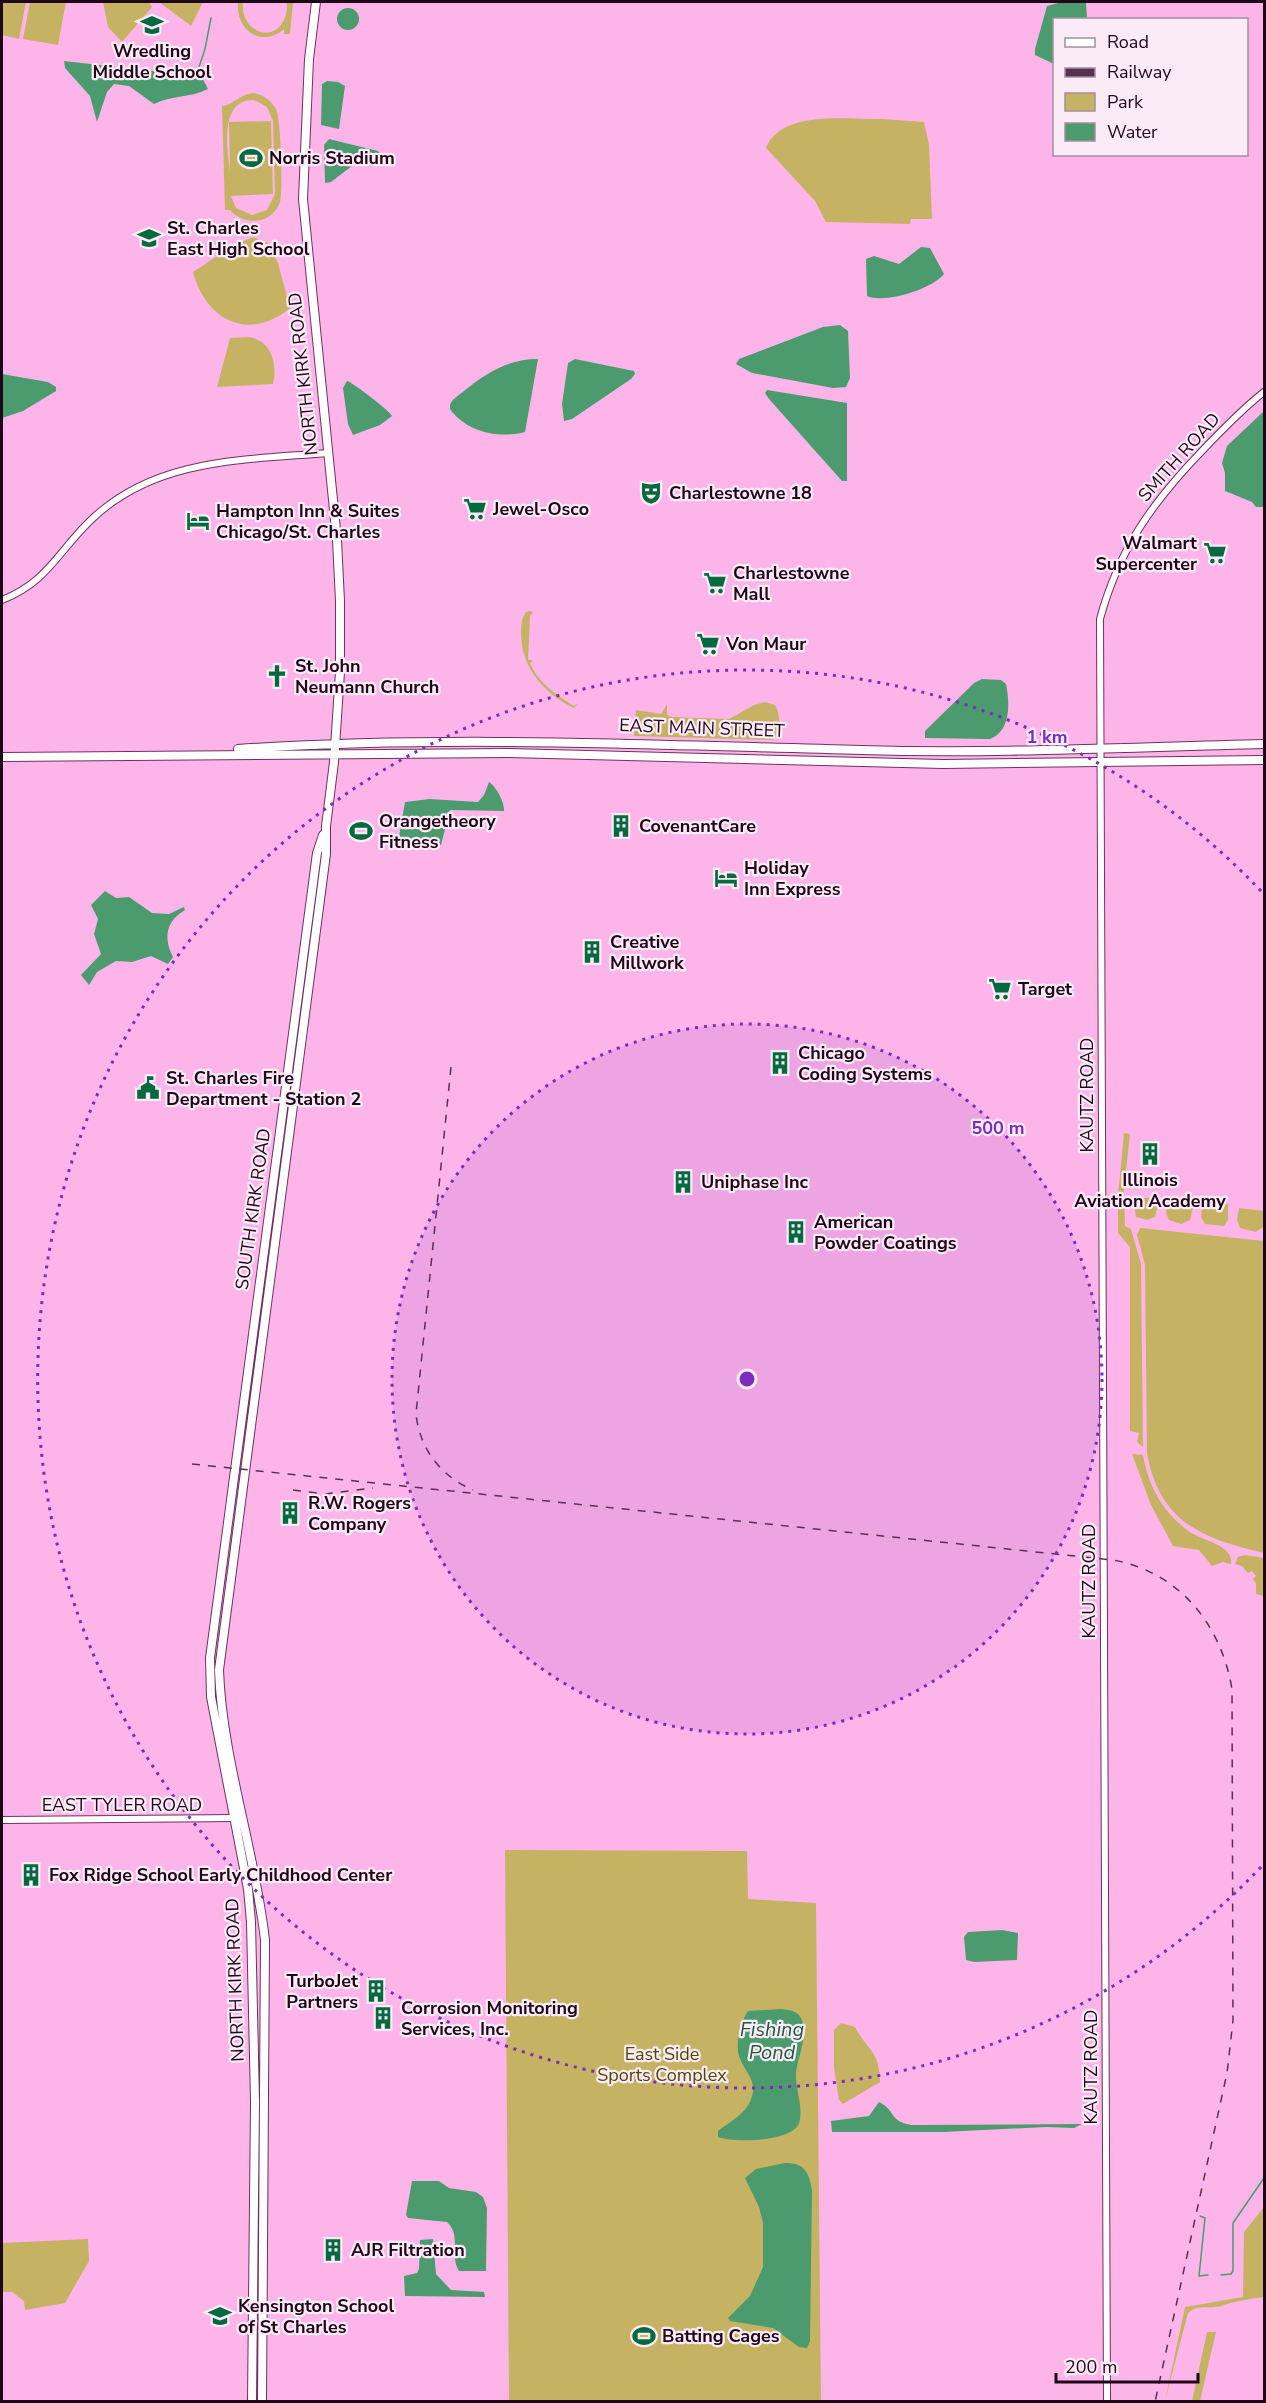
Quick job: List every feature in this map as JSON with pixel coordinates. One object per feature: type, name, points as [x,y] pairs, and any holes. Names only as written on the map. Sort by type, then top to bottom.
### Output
[{"type":"main road","name":"NORTH KIRK ROAD","points":[[316,2],[309,65],[303,199],[337,540],[340,672],[335,742]]},
{"type":"main road","name":"EAST MAIN STREET","points":[[139,755],[335,742],[550,741],[864,750],[1264,744]]},
{"type":"main road","name":"SOUTH KIRK ROAD","points":[[227,1562],[316,865],[326,826],[335,742]]},
{"type":"main road","name":"EAST MAIN STREET","points":[[2,757],[514,753],[943,764],[1264,760]]},
{"type":"main road","name":"NORTH KIRK ROAD","points":[[227,1562],[211,1652],[210,1684],[239,1818],[257,1888],[265,1955],[262,2402]]},
{"type":"main road","name":"NORTH KIRK ROAD","points":[[239,1818],[253,1954],[255,2108],[252,2402]]},
{"type":"street","name":"SMITH ROAD","points":[[1099,761],[1100,619],[1112,578],[1134,534],[1167,488],[1218,434],[1264,392]]},
{"type":"street","points":[[2,600],[40,579],[92,519],[117,499],[149,481],[212,462],[327,453]]},
{"type":"street","name":"KAUTZ ROAD","points":[[1099,761],[1107,2402]]},
{"type":"street","name":"EAST TYLER ROAD","points":[[2,1820],[239,1818]]},
{"type":"green space","points":[[2,2],[26,2],[19,39],[2,35]]},
{"type":"green space","points":[[30,2],[66,2],[58,45],[23,39]]},
{"type":"green space","points":[[103,2],[149,2],[152,7],[122,42],[108,27]]},
{"type":"green space","points":[[159,2],[203,2],[191,26]]},
{"type":"green space","points":[[238,2],[243,2],[243,12],[251,27],[265,33],[279,28],[286,16],[287,2],[293,2],[290,34],[284,34],[284,29],[267,37],[251,33],[241,20]]},
{"type":"green space","name":"Norris Stadium","points":[[254,93],[261,95],[274,106],[278,115],[280,202],[271,215],[257,221],[243,219],[230,210],[225,210],[222,106]],"holes":[[[254,100],[267,107],[273,121],[275,194],[267,210],[252,215],[236,208],[231,196],[273,194],[271,121],[229,122],[230,117],[235,108],[243,102]],[[229,122],[230,172],[227,139]]]},
{"type":"green space","points":[[835,118],[924,122],[929,145],[932,219],[911,219],[910,224],[826,222],[815,201],[766,148],[774,136],[786,127],[801,122]]},
{"type":"green space","points":[[253,237],[268,243],[278,263],[290,308],[275,318],[259,324],[245,324],[231,321],[219,314],[208,303],[199,289],[193,272],[234,245]]},
{"type":"green space","points":[[248,337],[262,343],[271,354],[274,368],[273,384],[217,387],[230,338]]},
{"type":"green space","points":[[526,612],[533,613],[530,615],[528,660],[533,660],[530,663],[538,677],[549,688],[574,706],[578,703],[574,708],[545,688],[526,659],[522,647],[521,626]]},
{"type":"green space","points":[[765,702],[775,705],[778,713],[779,728],[773,740],[634,736],[636,710],[661,714],[667,704],[667,715],[672,717],[729,719],[754,705]]},
{"type":"green space","points":[[1124,1133],[1130,1134],[1124,1189],[1125,1226],[1131,1229],[1141,1264],[1143,1447],[1137,1442],[1139,1433],[1130,1431],[1130,1247],[1118,1233],[1118,1196]]},
{"type":"green space","points":[[1137,1197],[1156,1199],[1155,1217],[1147,1220],[1136,1217],[1133,1200]]},
{"type":"green space","points":[[1167,1200],[1194,1203],[1190,1220],[1181,1224],[1169,1220],[1166,1213]]},
{"type":"green space","points":[[1203,1200],[1228,1204],[1228,1220],[1224,1226],[1205,1224],[1201,1217]]},
{"type":"green space","points":[[1239,1208],[1264,1211],[1263,1227],[1256,1232],[1240,1228],[1237,1220]]},
{"type":"green space","points":[[1140,1228],[1264,1241],[1264,1553],[1222,1541],[1187,1524],[1162,1496],[1153,1477],[1147,1453],[1145,1265],[1137,1235]]},
{"type":"green space","points":[[1132,1454],[1143,1455],[1153,1488],[1172,1517],[1190,1532],[1223,1548],[1231,1558],[1231,1564],[1223,1562],[1212,1566],[1199,1550],[1173,1546],[1151,1505]]},
{"type":"green space","points":[[1245,1555],[1264,1558],[1264,1596],[1256,1594],[1256,1584],[1253,1579],[1256,1576],[1252,1571],[1248,1573],[1242,1566],[1235,1564],[1238,1557]]},
{"type":"green space","name":"East Side Sports Complex","points":[[505,1850],[747,1851],[748,1899],[816,1903],[821,2401],[509,2401]]},
{"type":"green space","points":[[841,2023],[855,2027],[872,2052],[878,2064],[880,2082],[843,2104],[839,2100],[834,2068],[834,2030]]},
{"type":"green space","points":[[1264,2207],[1264,2297],[1216,2307],[1200,2307],[1188,2313],[1165,2401],[1185,2307],[1243,2297],[1244,2232]]},
{"type":"green space","points":[[88,2239],[89,2261],[65,2303],[25,2310],[24,2301],[12,2292],[2,2292],[2,2243]]},
{"type":"green space","points":[[1207,2332],[1216,2332],[1200,2401],[1192,2401]]},
{"type":"water","points":[[1062,2],[1086,2],[1087,18],[1053,18],[1053,64],[1035,55],[1047,6]]},
{"type":"water","points":[[344,8],[352,8],[359,15],[359,23],[352,30],[344,30],[337,23],[337,15]]},
{"type":"water","points":[[64,61],[179,74],[191,74],[198,70],[208,89],[154,104],[129,86],[114,84],[107,92],[97,122],[90,96],[65,68]]},
{"type":"water","points":[[327,81],[338,82],[345,86],[339,129],[321,125],[322,84]]},
{"type":"water","points":[[329,139],[378,151],[381,155],[361,159],[331,182],[325,183],[324,145]]},
{"type":"water","points":[[921,247],[930,248],[944,274],[938,280],[919,290],[896,297],[867,296],[866,259],[874,256],[899,264]]},
{"type":"water","points":[[840,325],[848,331],[850,378],[846,387],[833,388],[752,373],[736,364],[739,359],[823,327]]},
{"type":"water","points":[[538,359],[525,432],[505,435],[484,432],[465,423],[450,409],[454,399],[489,373],[517,361]]},
{"type":"water","points":[[575,359],[634,371],[635,374],[572,419],[564,421],[562,404],[568,363]]},
{"type":"water","points":[[2,374],[48,382],[56,387],[56,391],[23,411],[2,418]]},
{"type":"water","points":[[347,381],[371,397],[392,416],[380,425],[353,435],[348,424],[343,388]]},
{"type":"water","points":[[767,390],[847,403],[847,481],[842,481],[769,399],[765,393]]},
{"type":"water","points":[[1264,411],[1264,507],[1256,507],[1252,502],[1225,491],[1225,473],[1222,463],[1227,446]]},
{"type":"water","points":[[982,679],[1001,680],[1006,684],[1008,708],[1005,723],[997,735],[990,739],[925,738],[925,731],[974,683]]},
{"type":"water","points":[[489,782],[500,795],[504,811],[450,810],[441,845],[399,837],[405,802],[430,799],[478,802],[484,795]]},
{"type":"water","points":[[105,891],[116,898],[129,897],[152,913],[169,914],[184,907],[185,910],[174,919],[168,930],[168,943],[173,957],[168,964],[151,956],[132,962],[116,961],[97,972],[89,985],[81,975],[101,954],[94,934],[98,919],[91,905]]},
{"type":"water","points":[[1002,1930],[1018,1933],[1017,1960],[974,1962],[966,1960],[964,1937],[968,1932]]},
{"type":"water","name":"Fishing Pond","points":[[781,2009],[797,2013],[803,2024],[803,2038],[796,2073],[799,2123],[786,2134],[775,2137],[736,2140],[718,2137],[718,2131],[738,2117],[747,2107],[753,2092],[751,2080],[738,2051],[739,2032],[745,2015],[748,2011]]},
{"type":"water","points":[[879,2102],[888,2108],[899,2121],[912,2125],[1082,2124],[1074,2128],[1046,2127],[943,2132],[832,2132],[831,2121],[869,2116]]},
{"type":"water","points":[[785,2163],[797,2164],[805,2170],[810,2179],[812,2191],[810,2341],[807,2348],[799,2347],[773,2328],[730,2321],[728,2318],[750,2296],[763,2267],[763,2223],[759,2207],[745,2178],[756,2169]]},
{"type":"water","points":[[412,2181],[439,2181],[449,2188],[476,2192],[483,2197],[487,2208],[486,2271],[459,2271],[455,2259],[454,2233],[447,2222],[408,2218],[406,2215]]},
{"type":"water","points":[[433,2239],[436,2274],[451,2290],[484,2292],[485,2297],[405,2296],[404,2276],[417,2273],[419,2269],[420,2240]]},
{"type":"waterway","points":[[198,70],[211,18]]},
{"type":"waterway","points":[[1221,2275],[1231,2274],[1233,2271],[1233,2223],[1264,2178]]},
{"type":"waterway","points":[[1200,2216],[1205,2218],[1199,2276],[1208,2275]]},
{"type":"railway","points":[[451,1067],[416,1414],[422,1439],[434,1460],[451,1477],[473,1490]]},
{"type":"railway","points":[[192,1464],[1113,1560],[1137,1566],[1177,1589],[1207,1623],[1218,1643],[1232,1689],[1233,2021],[1227,2073],[1155,2402]]},
{"type":"railway","points":[[293,1490],[325,1494],[373,1488]]},
{"type":"place","name":"Wredling Middle School","points":[[152,25]]},
{"type":"place","name":"Norris Stadium","points":[[251,158]]},
{"type":"place","name":"St. Charles East High School","points":[[149,238]]},
{"type":"place","name":"Charlestowne 18","points":[[651,493]]},
{"type":"place","name":"Jewel-Osco","points":[[475,509]]},
{"type":"place","name":"Hampton Inn & Suites Chicago/St. Charles","points":[[198,521]]},
{"type":"place","name":"Walmart Supercenter","points":[[1215,553]]},
{"type":"place","name":"Charlestowne Mall","points":[[715,583]]},
{"type":"place","name":"Von Maur","points":[[708,644]]},
{"type":"place","name":"St. John Neumann Church","points":[[277,676]]},
{"type":"place","name":"CovenantCare","points":[[621,826]]},
{"type":"place","name":"Orangetheory Fitness","points":[[361,831]]},
{"type":"place","name":"Holiday Inn Express","points":[[726,878]]},
{"type":"place","name":"Creative Millwork","points":[[592,952]]},
{"type":"place","name":"Target","points":[[1000,989]]},
{"type":"place","name":"Chicago Coding Systems","points":[[780,1063]]},
{"type":"place","name":"St. Charles Fire Department - Station 2","points":[[148,1088]]},
{"type":"place","name":"Illinois Aviation Academy","points":[[1150,1154]]},
{"type":"place","name":"Uniphase Inc","points":[[683,1182]]},
{"type":"place","name":"American Powder Coatings","points":[[796,1232]]},
{"type":"place","name":"R.W. Rogers Company","points":[[290,1513]]},
{"type":"place","name":"Fox Ridge School Early Childhood Center","points":[[31,1875]]},
{"type":"place","name":"TurboJet Partners","points":[[376,1991]]},
{"type":"place","name":"Corrosion Monitoring Services, Inc.","points":[[383,2018]]},
{"type":"place","name":"AJR Filtration","points":[[333,2250]]},
{"type":"place","name":"Kensington School of St Charles","points":[[220,2316]]},
{"type":"place","name":"Batting Cages","points":[[644,2336]]}]
